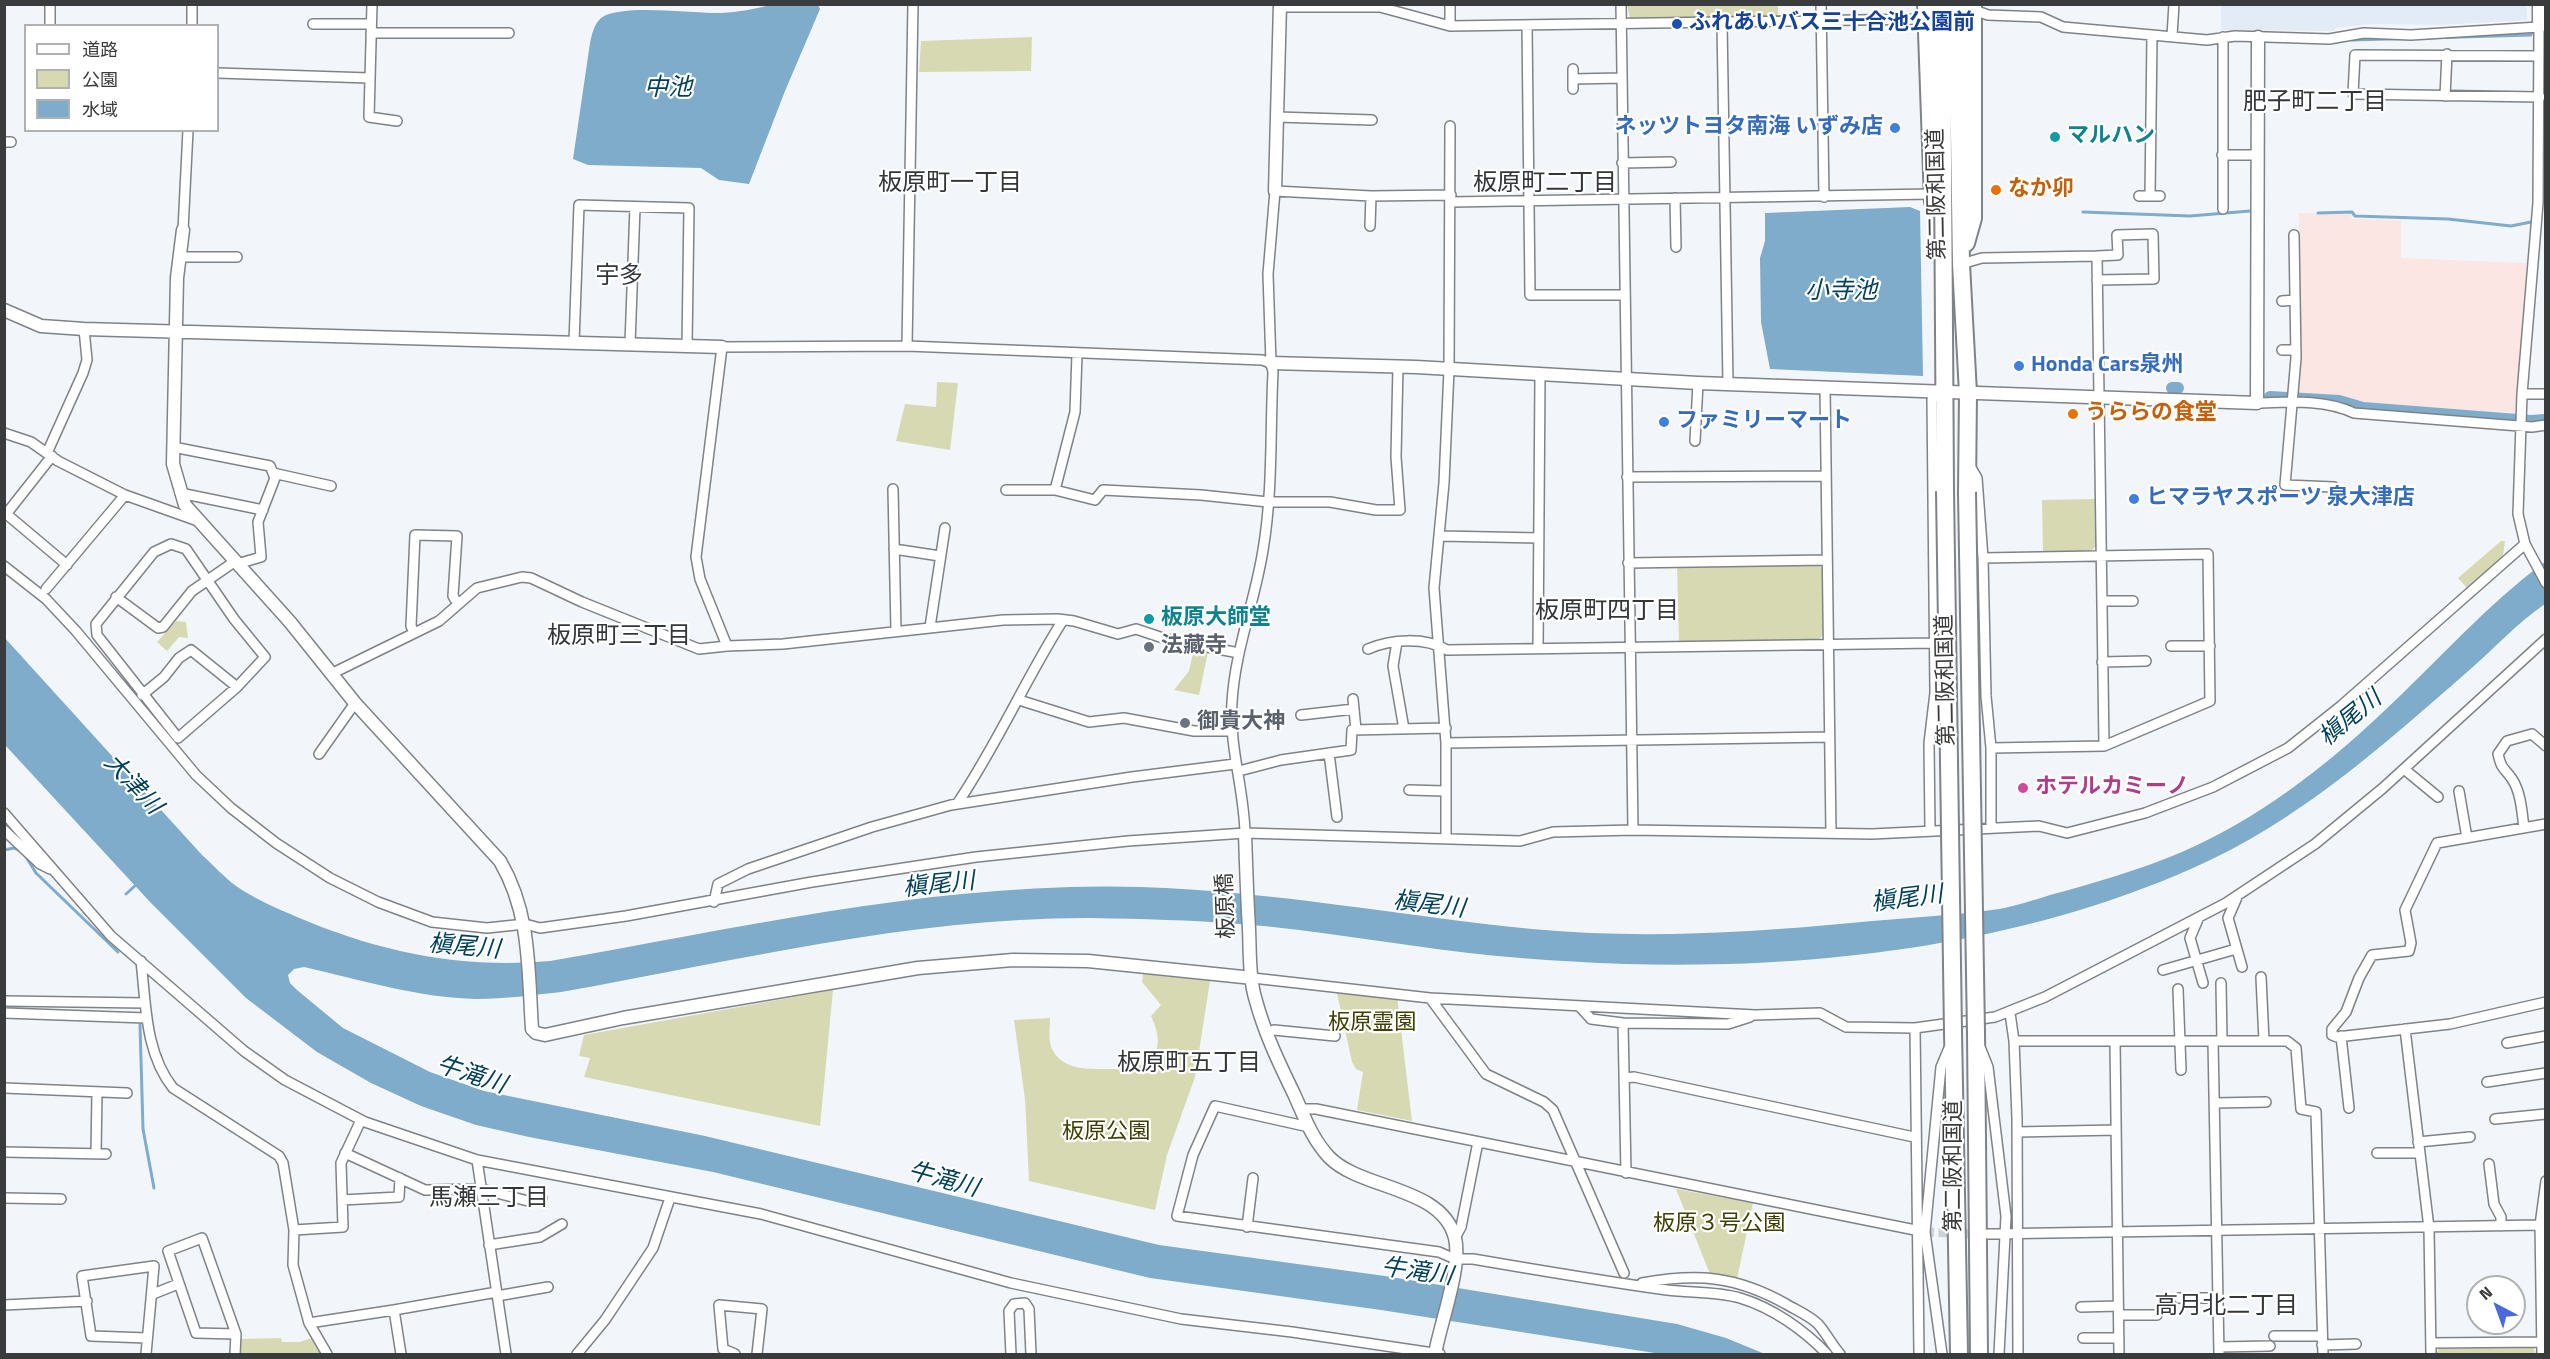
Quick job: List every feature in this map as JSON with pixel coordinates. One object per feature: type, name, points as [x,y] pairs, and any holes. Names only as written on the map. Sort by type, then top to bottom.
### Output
[{"type":"highway","name":"第二阪和国道","points":[[1942,4],[1961,261],[1968,393],[1967,492],[1976,1034],[1978,1354]]},
{"type":"highway","name":"第二阪和国道","points":[[1957,4],[1951,145],[1941,247],[1959,1354]]},
{"type":"highway","points":[[1961,261],[1973,218],[1974,7]]},
{"type":"highway","name":"第二阪和国道","points":[[1926,12],[1932,194],[1941,247]]},
{"type":"street","points":[[50,4],[50,24]]},
{"type":"street","points":[[192,4],[192,24]]},
{"type":"street","points":[[372,4],[369,117],[397,122]]},
{"type":"street","points":[[908,346],[913,4]]},
{"type":"street","points":[[1449,26],[1450,4]]},
{"type":"street","points":[[1621,4],[1624,379],[1633,830]]},
{"type":"street","points":[[1821,4],[1824,197]]},
{"type":"street","points":[[2172,36],[2174,4]]},
{"type":"street","points":[[2539,4],[2542,203],[2521,414],[2518,514],[2526,546],[2546,583]]},
{"type":"street","points":[[1245,834],[1232,703],[1239,653],[1260,566],[1268,502],[1273,372],[1268,274],[1275,191],[1280,6],[1380,7],[1449,26],[1821,21],[1926,12]]},
{"type":"street","points":[[1974,7],[1988,15],[2041,17],[2063,27],[2207,40],[2223,37],[2329,39],[2352,35],[2539,27]]},
{"type":"street","points":[[1722,22],[1728,384]]},
{"type":"street","points":[[313,24],[509,33]]},
{"type":"street","points":[[1527,25],[1530,295],[1623,295]]},
{"type":"street","points":[[2139,196],[2155,196],[2151,150],[2152,36]]},
{"type":"street","points":[[2223,37],[2223,209]]},
{"type":"street","points":[[2257,403],[2258,37]]},
{"type":"street","points":[[2445,96],[2446,54]]},
{"type":"street","points":[[2539,56],[2355,55],[2353,94],[2540,97]]},
{"type":"street","points":[[1573,69],[1573,84],[1621,78]]},
{"type":"street","points":[[219,73],[369,78]]},
{"type":"street","points":[[2140,103],[2151,103]]},
{"type":"street","points":[[1277,117],[1372,120]]},
{"type":"street","points":[[1446,839],[1446,728],[1434,588],[1440,536],[1449,370],[1450,126]]},
{"type":"street","points":[[188,132],[181,257],[177,278],[173,447],[173,464],[180,493],[185,505],[198,521],[290,622],[355,704],[500,861],[511,880],[526,929],[532,1029],[536,1033],[545,1035],[623,1018],[907,970],[1013,960],[1088,961],[1430,998],[1755,1015],[1820,1013],[1846,1027],[1915,1028],[2010,1013],[2199,917],[2238,895],[2315,844],[2404,769],[2546,639]]},
{"type":"street","points":[[2139,150],[2151,150]]},
{"type":"street","points":[[2222,155],[2258,155]]},
{"type":"street","points":[[1622,163],[1671,162]]},
{"type":"street","points":[[1275,191],[1529,200],[1932,194]]},
{"type":"street","points":[[1370,226],[1371,196]]},
{"type":"street","points":[[1675,198],[1676,248]]},
{"type":"street","points":[[574,343],[579,205],[690,208],[687,346]]},
{"type":"street","points":[[630,344],[635,207]]},
{"type":"street","points":[[1961,261],[1982,258],[2118,255],[2117,235],[2153,234],[2154,279],[2097,280]]},
{"type":"street","points":[[2294,235],[2296,350],[2285,485],[2334,487]]},
{"type":"street","points":[[2097,256],[2104,746]]},
{"type":"street","points":[[181,257],[237,257]]},
{"type":"street","points":[[2282,301],[2295,300]]},
{"type":"street","points":[[4,310],[41,326],[84,329],[722,347],[814,344],[908,346],[1262,360],[1271,363],[1398,366],[1540,376],[1615,377],[1698,383],[1943,393],[2257,403],[2291,399],[2341,407],[2354,413],[2546,425]]},
{"type":"street","points":[[66,565],[5,513],[49,455],[87,360],[84,329]]},
{"type":"street","points":[[722,347],[696,557],[700,579],[727,646]]},
{"type":"street","points":[[2282,350],[2296,350]]},
{"type":"street","points":[[1054,490],[1075,412],[1077,354]]},
{"type":"street","points":[[1006,490],[1054,490],[1095,500],[1103,490],[1201,495],[1268,502],[1330,502],[1376,510],[1400,510],[1396,457],[1398,366]]},
{"type":"street","points":[[1538,648],[1540,376]]},
{"type":"street","points":[[1695,441],[1698,383]]},
{"type":"street","points":[[1825,388],[1831,833]]},
{"type":"street","points":[[1930,830],[1929,743],[1935,693],[1932,399],[1943,393]]},
{"type":"street","points":[[2523,394],[2546,394]]},
{"type":"street","points":[[4,433],[31,442],[49,455],[125,495],[198,521]]},
{"type":"street","points":[[116,597],[158,628],[172,618],[192,591],[207,580],[236,563],[261,557],[258,522],[276,478],[270,466],[173,447]]},
{"type":"street","points":[[2286,461],[2297,460]]},
{"type":"street","points":[[1967,462],[1977,478],[1983,558],[1986,696],[1991,748],[1991,828]]},
{"type":"street","points":[[273,473],[331,486]]},
{"type":"street","points":[[1627,477],[1826,476]]},
{"type":"street","points":[[2317,497],[2318,487]]},
{"type":"street","points":[[893,489],[896,631]]},
{"type":"street","points":[[180,493],[263,510]]},
{"type":"street","points":[[46,589],[125,495]]},
{"type":"street","points":[[930,627],[945,528]]},
{"type":"street","points":[[414,633],[411,626],[415,535],[457,536],[453,596],[458,604]]},
{"type":"street","points":[[1440,536],[1539,538]]},
{"type":"street","points":[[171,544],[186,549],[248,637],[265,657],[237,687],[178,738],[97,635],[96,624],[116,597],[154,552],[171,544]]},
{"type":"street","points":[[4,566],[46,599],[76,631],[196,775],[231,808],[276,843],[330,878],[378,902],[432,922],[487,928],[526,929],[714,902],[812,882],[976,857],[1128,841],[1245,834],[1520,841],[1554,832],[1633,830],[1872,834],[2039,826],[2067,832],[2145,813],[2213,787],[2288,748],[2341,706],[2526,546]]},
{"type":"street","points":[[894,549],[940,556]]},
{"type":"street","points":[[1983,558],[2208,554],[2210,701],[2104,746],[1991,748]]},
{"type":"street","points":[[1628,563],[1827,560]]},
{"type":"street","points":[[331,674],[439,621],[477,588],[522,577],[531,578],[582,602],[699,649],[783,644],[1003,620],[1063,620],[1118,634],[1136,628],[1166,639],[1239,653]]},
{"type":"street","points":[[2102,601],[2133,601]]},
{"type":"street","points":[[957,804],[978,774],[1019,700],[1038,660],[1063,620]]},
{"type":"street","points":[[1368,649],[1383,642],[1434,643],[1447,650],[1934,643]]},
{"type":"street","points":[[1397,642],[1393,666],[1404,729]]},
{"type":"street","points":[[2172,646],[2210,646]]},
{"type":"street","points":[[142,695],[164,677],[179,658],[191,650],[237,687]]},
{"type":"street","points":[[2102,662],[2146,661]]},
{"type":"street","points":[[1019,700],[1089,722],[1124,718],[1194,731],[1233,731]]},
{"type":"street","points":[[319,754],[355,704]]},
{"type":"street","points":[[1301,715],[1353,704],[1356,730]]},
{"type":"street","points":[[714,902],[718,884],[748,868],[872,827],[957,804],[1237,768],[1351,750],[1352,730],[1446,728]]},
{"type":"street","points":[[2524,828],[2519,796],[2512,779],[2502,769],[2498,754],[2507,741],[2532,734],[2544,744]]},
{"type":"street","points":[[1446,742],[1829,736]]},
{"type":"street","points":[[1329,753],[1337,817]]},
{"type":"street","points":[[2404,769],[2438,797]]},
{"type":"street","points":[[1409,790],[1445,791]]},
{"type":"street","points":[[2459,791],[2467,838]]},
{"type":"street","points":[[2461,802],[2472,800]]},
{"type":"street","points":[[4,813],[111,936],[244,1051],[285,1080],[361,1120],[477,1160],[761,1214],[1011,1283],[1181,1319],[1436,1352],[1453,1272],[1455,1238],[1461,1227],[1478,1142]]},
{"type":"street","points":[[2545,1005],[2474,1019],[2405,1029],[2332,1035],[2332,1029],[2346,1012],[2359,978],[2372,955],[2409,951],[2411,943],[2405,910],[2437,843],[2546,824]]},
{"type":"street","points":[[4,830],[40,864],[54,871]]},
{"type":"street","name":"板原橋","points":[[1245,834],[1250,960],[1255,999],[1266,1032],[1315,1141],[1330,1159],[1354,1174],[1408,1193],[1431,1207],[1443,1217],[1455,1238]]},
{"type":"street","points":[[2238,895],[2228,918],[2242,967]]},
{"type":"street","points":[[2199,917],[2190,938],[2203,983]]},
{"type":"street","points":[[2163,970],[2236,949]]},
{"type":"street","points":[[141,961],[146,1018],[161,1072],[173,1088],[279,1156],[283,1163],[294,1230],[293,1265],[309,1323],[327,1354]]},
{"type":"street","points":[[2261,977],[2264,1041]]},
{"type":"street","points":[[2221,983],[2215,1103],[2219,1351],[2270,1346]]},
{"type":"street","points":[[2178,989],[2181,1070]]},
{"type":"street","points":[[1430,998],[1486,1074],[1544,1102],[1553,1110],[1624,1273]]},
{"type":"street","points":[[4,1001],[146,1003]]},
{"type":"street","points":[[105,1003],[105,1017]]},
{"type":"street","points":[[1580,1007],[1591,1019],[1623,1023],[1728,1024],[1755,1015]]},
{"type":"street","points":[[4,1013],[146,1018]]},
{"type":"street","points":[[1999,1354],[2011,1233],[2017,1132],[2014,1041],[2010,1013]]},
{"type":"street","points":[[1623,1023],[1626,1078],[1626,1173]]},
{"type":"street","points":[[1915,1028],[1914,1137],[1920,1232],[1919,1354]]},
{"type":"street","points":[[2405,1029],[2428,1228],[2431,1354]]},
{"type":"street","points":[[1266,1032],[1274,1030],[1330,1036],[1324,1046]]},
{"type":"street","points":[[1976,1034],[1988,1067],[2011,1233],[2018,1354]]},
{"type":"street","points":[[1942,1354],[1920,1232],[1941,1066],[1953,1036]]},
{"type":"street","points":[[2341,1036],[2349,1108]]},
{"type":"street","points":[[2506,1043],[2546,1036]]},
{"type":"street","points":[[2014,1041],[2287,1041],[2296,1048],[2301,1109],[2316,1112],[2322,1345]]},
{"type":"street","points":[[2115,1041],[2119,1354]]},
{"type":"street","points":[[2487,1082],[2546,1073]]},
{"type":"street","points":[[1626,1078],[1634,1077],[1914,1137]]},
{"type":"street","points":[[4,1088],[127,1093]]},
{"type":"street","points":[[4,1152],[101,1154],[97,1092]]},
{"type":"street","points":[[2215,1103],[2266,1101]]},
{"type":"street","points":[[1309,1127],[1215,1106],[1193,1155],[1177,1216],[1439,1252],[1455,1259],[1668,1290],[1713,1292],[1740,1298],[1773,1313],[1809,1335],[1827,1354]]},
{"type":"street","points":[[1301,1109],[1316,1109],[1920,1232]]},
{"type":"street","points":[[2495,1119],[2546,1114]]},
{"type":"street","points":[[294,1230],[343,1227],[341,1163],[361,1120]]},
{"type":"street","points":[[2017,1132],[2116,1130]]},
{"type":"street","points":[[2418,1142],[2470,1137]]},
{"type":"street","points":[[345,1153],[425,1190],[481,1189],[528,1201],[542,1198]]},
{"type":"street","points":[[2377,1153],[2420,1153]]},
{"type":"street","points":[[477,1160],[506,1354]]},
{"type":"street","points":[[2489,1164],[2494,1204],[2501,1217],[2501,1226]]},
{"type":"street","points":[[342,1200],[399,1197],[400,1178]]},
{"type":"street","points":[[1246,1227],[1253,1178]]},
{"type":"street","points":[[2431,1343],[2542,1348],[2543,1288],[2540,1225],[2546,1181]]},
{"type":"street","points":[[4,1198],[61,1199]]},
{"type":"street","points":[[577,1354],[605,1320],[653,1248],[670,1198]]},
{"type":"street","points":[[489,1245],[540,1237],[562,1224]]},
{"type":"street","points":[[1988,1234],[2117,1231],[2320,1231],[2540,1225]]},
{"type":"street","points":[[235,1354],[236,1334],[202,1238],[168,1251],[195,1333],[236,1334]]},
{"type":"street","points":[[146,1354],[154,1266],[82,1276],[91,1336],[147,1338]]},
{"type":"street","points":[[1637,1284],[1688,1277],[1737,1282],[1759,1289],[1817,1323],[1840,1354]]},
{"type":"street","points":[[153,1294],[178,1284]]},
{"type":"street","points":[[309,1323],[548,1287]]},
{"type":"street","points":[[2179,1299],[2218,1298]]},
{"type":"street","points":[[4,1305],[87,1301]]},
{"type":"street","points":[[1011,1354],[1009,1311],[1014,1304],[1025,1304],[1029,1309],[1031,1354]]},
{"type":"street","points":[[735,1354],[723,1349],[719,1305],[762,1309],[757,1354]]},
{"type":"street","points":[[2081,1307],[2157,1315]]},
{"type":"street","points":[[394,1310],[401,1354]]},
{"type":"street","points":[[2274,1336],[2322,1345],[2356,1344]]},
{"type":"street","points":[[2083,1338],[2119,1338]]},
{"type":"shaded area","points":[[2221,5],[2527,5],[2527,20],[2440,25],[2371,24],[2335,28],[2334,31],[2221,30]]},
{"type":"shaded area","points":[[2299,213],[2350,214],[2352,219],[2401,220],[2401,258],[2527,263],[2515,413],[2352,402],[2336,395],[2296,394]]},
{"type":"green space","points":[[1627,5],[1778,5],[1778,16],[1630,18]]},
{"type":"green space","points":[[1032,37],[1031,71],[919,72],[921,41]]},
{"type":"green space","points":[[937,382],[958,383],[950,450],[896,441],[905,404],[936,407]]},
{"type":"green space","points":[[2096,499],[2096,546],[2091,551],[2043,552],[2042,500]]},
{"type":"green space","points":[[2501,541],[2505,541],[2503,555],[2469,590],[2458,578]]},
{"type":"green space","points":[[1819,565],[1824,570],[1824,634],[1819,639],[1679,642],[1677,566]]},
{"type":"green space","points":[[176,621],[186,622],[188,638],[179,637],[167,651],[157,642]]},
{"type":"green space","points":[[1194,649],[1208,652],[1199,695],[1174,690],[1189,671]]},
{"type":"green space","name":"板原公園","points":[[1143,974],[1210,981],[1195,1077],[1167,1155],[1155,1210],[1029,1181],[1025,1099],[1014,1020],[1050,1018],[1052,1050],[1060,1059],[1072,1066],[1120,1069],[1142,1064],[1156,1052],[1158,1043],[1151,1016],[1161,1005],[1142,982]]},
{"type":"green space","name":"板原霊園","points":[[1336,989],[1397,996],[1412,1121],[1357,1110],[1363,1072],[1356,1069],[1352,1062]]},
{"type":"green space","points":[[833,990],[820,1126],[584,1077],[590,1058],[579,1056],[584,1035]]},
{"type":"green space","name":"板原３号公園","points":[[1676,1189],[1753,1203],[1737,1279],[1710,1274]]},
{"type":"green space","points":[[314,1337],[321,1354],[239,1354],[239,1339],[281,1338],[282,1342],[300,1342]]},
{"type":"green space","points":[[2533,1347],[2536,1354],[2436,1354],[2439,1349]]},
{"type":"water","name":"中池","points":[[771,5],[818,5],[820,9],[749,184],[719,180],[701,168],[588,165],[573,159],[590,43],[595,26],[601,18],[625,11],[721,13]]},
{"type":"water","name":"小寺池","points":[[1910,207],[1920,211],[1923,376],[1770,369],[1761,322],[1760,258],[1765,241],[1765,213]]},
{"type":"water","name":"大津川","points":[[2546,561],[2545,604],[2370,755],[2303,806],[2268,829],[2193,868],[2108,901],[2020,926],[1930,945],[1838,957],[1745,963],[1652,964],[1560,961],[1469,953],[1240,924],[1092,918],[958,925],[891,933],[561,992],[498,998],[455,998],[390,988],[304,967],[294,969],[288,975],[290,983],[297,990],[343,1028],[430,1072],[484,1091],[705,1136],[1159,1245],[1385,1276],[1677,1324],[1726,1338],[1765,1354],[1661,1354],[1381,1310],[1150,1278],[713,1172],[476,1125],[421,1106],[371,1083],[317,1052],[246,998],[151,903],[5,745],[4,637],[202,855],[236,886],[273,907],[359,940],[452,960],[517,963],[550,961],[844,909],[992,891],[1066,887],[1141,887],[1239,893],[1483,924],[1572,932],[1691,934],[1771,930],[2005,908],[2084,886],[2182,852],[2236,825],[2313,773],[2382,713],[2502,597]]},
{"type":"waterway","points":[[2352,40],[2531,35]]},
{"type":"waterway","points":[[2083,212],[2190,216],[2250,211]]},
{"type":"waterway","points":[[2318,213],[2352,212],[2355,216],[2448,219],[2511,226],[2531,222]]},
{"type":"waterway","points":[[2172,388],[2178,388]]},
{"type":"waterway","points":[[2270,397],[2339,401],[2363,408],[2531,421],[2546,420]]},
{"type":"waterway","points":[[4,850],[14,848],[23,852],[36,873],[118,952]]},
{"type":"waterway","points":[[126,894],[137,884]]},
{"type":"waterway","points":[[140,1025],[143,1129],[154,1188]]},
{"type":"tunnel","points":[[1925,1232],[1980,1234]]},
{"type":"place","name":"ふれあいバス三十合池公園前","points":[[1677,24]]},
{"type":"place","name":"ネッツトヨタ南海 いずみ店","points":[[1895,128]]},
{"type":"place","name":"マルハン","points":[[2055,137]]},
{"type":"place","name":"なか卯","points":[[1996,190]]},
{"type":"place","name":"Honda Cars泉州","points":[[2019,366]]},
{"type":"place","name":"うららの食堂","points":[[2073,414]]},
{"type":"place","name":"ファミリーマート","points":[[1664,422]]},
{"type":"place","name":"ヒマラヤスポーツ 泉大津店","points":[[2134,499]]},
{"type":"place","name":"板原大師堂","points":[[1149,619]]},
{"type":"place","name":"法藏寺","points":[[1149,647]]},
{"type":"place","name":"御貴大神","points":[[1185,723]]},
{"type":"place","name":"ホテルカミーノ","points":[[2023,788]]},
{"type":"district","name":"肥子町二丁目","points":[[2315,103]]},
{"type":"district","name":"板原町一丁目","points":[[950,184]]},
{"type":"district","name":"板原町二丁目","points":[[1545,184]]},
{"type":"district","name":"宇多","points":[[619,277]]},
{"type":"district","name":"板原町四丁目","points":[[1607,612]]},
{"type":"district","name":"板原町三丁目","points":[[619,637]]},
{"type":"district","name":"板原町五丁目","points":[[1189,1064]]},
{"type":"district","name":"馬瀬三丁目","points":[[489,1199]]},
{"type":"district","name":"高月北二丁目","points":[[2226,1307]]},
{"type":"water label","name":"槇尾川","points":[[2351,719]]},
{"type":"water label","name":"槇尾川","points":[[939,886]]},
{"type":"water label","name":"槇尾川","points":[[1907,900]]},
{"type":"water label","name":"槇尾川","points":[[1429,906]]},
{"type":"water label","name":"槇尾川","points":[[464,948]]},
{"type":"water label","name":"牛滝川","points":[[471,1076]]},
{"type":"water label","name":"牛滝川","points":[[943,1181]]},
{"type":"water label","name":"牛滝川","points":[[1417,1273]]}]
